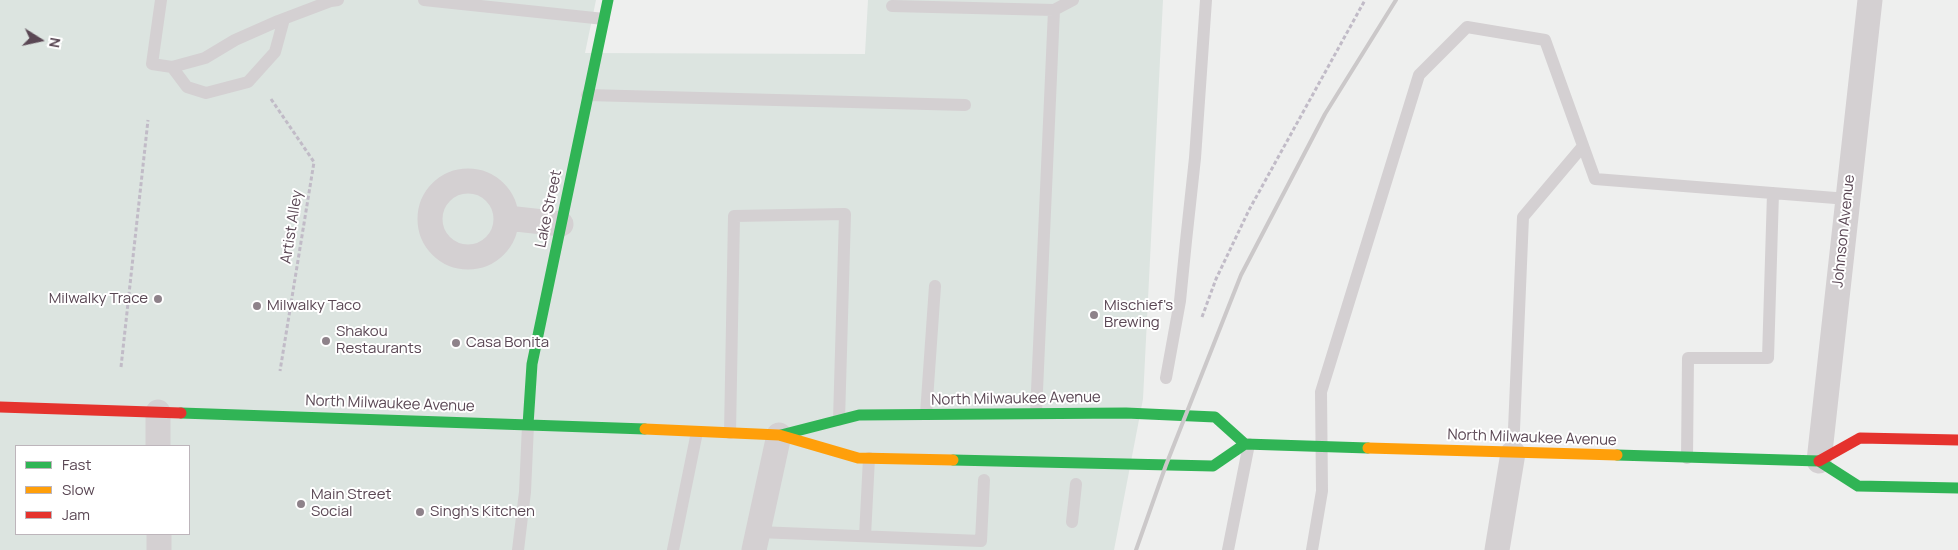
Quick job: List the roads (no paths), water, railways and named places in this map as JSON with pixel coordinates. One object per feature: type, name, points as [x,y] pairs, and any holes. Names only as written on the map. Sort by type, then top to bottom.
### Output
[{"type":"main road","name":"Lake Street","points":[[528,425],[532,364],[608,0]]},
{"type":"main road","name":"North Milwaukee Avenue","points":[[0,407],[779,435],[858,458],[1213,466],[1247,444],[1819,461]]},
{"type":"main road","name":"North Milwaukee Avenue","points":[[779,435],[859,415],[1126,413],[1215,417],[1247,444]]},
{"type":"main road","points":[[1958,440],[1860,438],[1819,461],[1858,486],[1958,488]]},
{"type":"street","name":"Johnson Avenue","points":[[1819,461],[1870,0]]},
{"type":"street","points":[[507,218],[561,224]]},
{"type":"street","points":[[158,412],[158,445]]},
{"type":"street","points":[[756,541],[779,435]]},
{"type":"street","points":[[1496,550],[1512,453]]},
{"type":"street","points":[[159,535],[159,550]]},
{"type":"lane","points":[[161,0],[152,64],[172,67],[205,58],[235,40],[284,19],[338,0]]},
{"type":"lane","points":[[424,0],[604,19]]},
{"type":"lane","points":[[892,6],[1054,10],[1073,0]]},
{"type":"lane","points":[[1166,378],[1180,301],[1195,158],[1206,0]]},
{"type":"lane","points":[[1036,413],[1054,10]]},
{"type":"lane","points":[[172,67],[187,87],[206,93],[248,82],[275,52],[284,19]]},
{"type":"lane","points":[[1312,550],[1322,491],[1321,392],[1419,75],[1467,27],[1546,40],[1595,179],[1848,199]]},
{"type":"lane","points":[[587,95],[965,105]]},
{"type":"lane","points":[[1512,453],[1523,217],[1583,146]]},
{"type":"lane","points":[[1687,458],[1688,358],[1768,358],[1773,193]]},
{"type":"lane","points":[[730,433],[734,216],[845,214],[839,420]]},
{"type":"lane","points":[[926,414],[935,286]]},
{"type":"lane","points":[[518,550],[525,492],[528,425]]},
{"type":"lane","points":[[673,550],[697,432]]},
{"type":"lane","points":[[1228,550],[1247,444]]},
{"type":"lane","points":[[865,536],[869,458]]},
{"type":"lane","points":[[756,541],[865,536],[981,541],[984,480]]},
{"type":"lane","points":[[1072,522],[1076,484]]},
{"type":"railway","points":[[1136,550],[1166,465],[1241,275],[1325,114],[1396,0]]},
{"type":"place","name":"Milwalky Trace","points":[[158,299]]},
{"type":"place","name":"Milwalky Taco","points":[[257,306]]},
{"type":"place","name":"Mischief's Brewing","points":[[1094,315]]},
{"type":"place","name":"Shakou Restaurants","points":[[326,341]]},
{"type":"place","name":"Casa Bonita","points":[[456,343]]},
{"type":"place","name":"Main Street Social","points":[[301,504]]},
{"type":"place","name":"Singh's Kitchen","points":[[420,512]]}]
